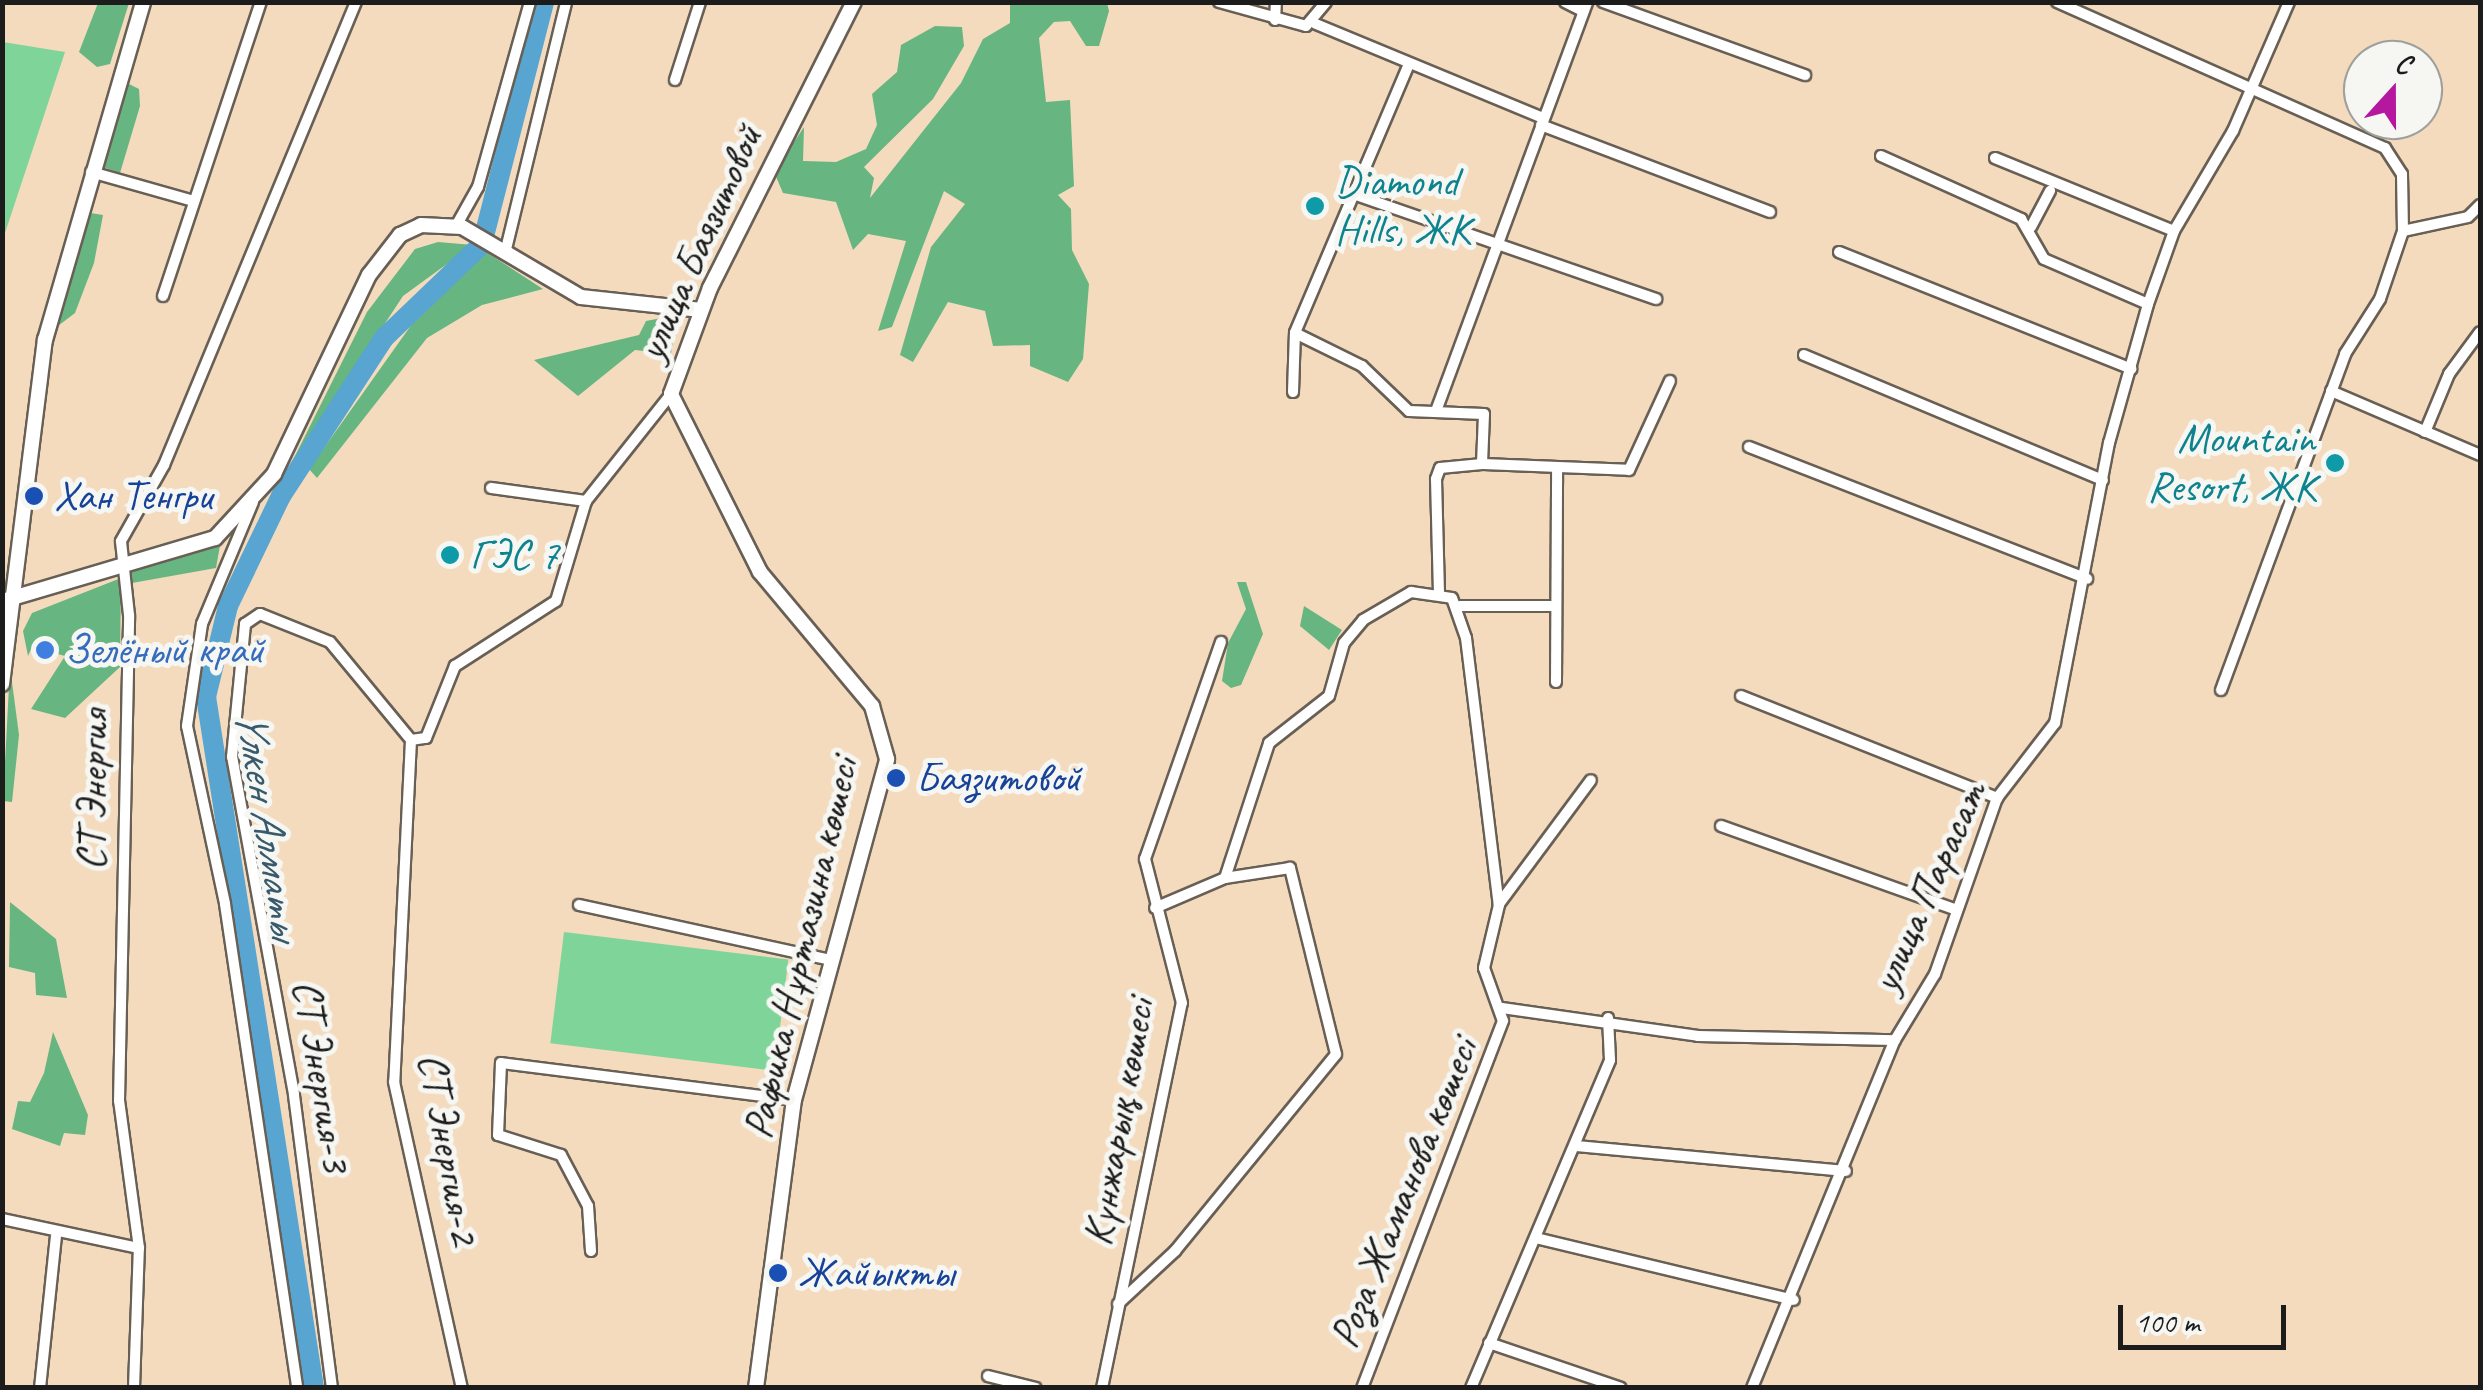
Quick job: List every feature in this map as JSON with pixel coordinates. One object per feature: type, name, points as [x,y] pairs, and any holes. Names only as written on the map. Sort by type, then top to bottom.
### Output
[{"type":"street","points":[[2,684],[8,600],[45,340],[90,172],[144,2]]},
{"type":"street","points":[[163,296],[190,200],[261,2]]},
{"type":"street","name":"СТ Энергия","points":[[134,1388],[138,1248],[120,1102],[126,569],[121,541],[164,464],[356,2]]},
{"type":"street","points":[[456,226],[478,188],[530,2]]},
{"type":"street","points":[[500,246],[566,2]]},
{"type":"street","points":[[674,80],[700,2]]},
{"type":"street","name":"улица Баязитовой","points":[[854,2],[701,310],[671,394],[760,572],[872,706]]},
{"type":"street","points":[[1218,2],[1274,20],[1316,24],[1542,121],[1770,212]]},
{"type":"street","points":[[1274,20],[1276,2]]},
{"type":"street","points":[[1316,24],[1326,2]]},
{"type":"street","points":[[1436,411],[1490,248],[1585,7],[1565,2]]},
{"type":"street","points":[[1603,2],[1805,76]]},
{"type":"street","points":[[2058,2],[2255,86],[2399,160],[2403,231],[2331,391],[2221,690]]},
{"type":"street","name":"улица Парасат","points":[[1752,1388],[1794,1300],[1895,1040],[1934,974],[1954,909],[1997,798],[2055,723],[2088,579],[2103,480],[2148,304],[2174,231],[2255,86],[2290,2]]},
{"type":"street","points":[[1294,392],[1295,333],[1409,64]]},
{"type":"street","points":[[1881,156],[2031,228],[2044,259],[2148,304]]},
{"type":"street","points":[[1996,158],[2174,231]]},
{"type":"street","points":[[90,172],[190,200]]},
{"type":"street","points":[[2031,228],[2050,190]]},
{"type":"street","points":[[1353,194],[1490,248],[1656,299]]},
{"type":"street","points":[[2403,231],[2468,217],[2480,205]]},
{"type":"street","points":[[297,1388],[234,959],[186,726],[202,624],[254,502],[322,388],[368,275],[400,235],[456,226],[500,246],[581,298],[701,310]]},
{"type":"street","points":[[1839,252],[2131,369]]},
{"type":"street","points":[[2426,432],[2449,374],[2480,332]]},
{"type":"street","points":[[1295,333],[1362,366],[1409,410],[1484,414],[1482,464]]},
{"type":"street","points":[[1804,355],[2103,480]]},
{"type":"street","points":[[1439,593],[1436,478],[1440,468],[1482,464],[1556,471],[1637,465],[1670,381]]},
{"type":"street","points":[[2331,391],[2480,455]]},
{"type":"street","points":[[412,740],[435,733],[446,682],[470,650],[535,622],[556,601],[586,501],[671,394]]},
{"type":"street","points":[[1749,447],[2088,579]]},
{"type":"street","points":[[1556,471],[1556,682]]},
{"type":"street","points":[[491,488],[586,501]]},
{"type":"street","points":[[8,600],[126,569],[215,538],[254,502]]},
{"type":"street","points":[[1225,878],[1270,742],[1329,696],[1344,643],[1411,592],[1439,593],[1460,606],[1556,606]]},
{"type":"street","name":"Роза Жаманова көшесі","points":[[1362,1388],[1500,1048],[1502,1008],[1484,968],[1499,905],[1460,606]]},
{"type":"street","name":"СТ Энергия-3","points":[[332,1388],[294,1094],[232,756],[230,711],[249,616],[330,642],[412,740]]},
{"type":"street","name":"Күнжарық көшесі","points":[[1102,1388],[1182,1003],[1144,859],[1221,642]]},
{"type":"street","points":[[1742,696],[1997,798]]},
{"type":"street","name":"Рафика Нұртазина көшесі","points":[[756,1388],[794,1100],[887,759],[872,706]]},
{"type":"street","name":"СТ Энергия-2","points":[[412,740],[394,1082],[462,1388]]},
{"type":"street","points":[[1499,905],[1591,780]]},
{"type":"street","points":[[1721,826],[1954,909]]},
{"type":"street","points":[[1118,1304],[1175,1251],[1336,1054],[1290,868],[1225,878],[1155,908]]},
{"type":"street","points":[[579,905],[831,960]]},
{"type":"street","points":[[1502,1008],[1608,1018],[1698,1036],[1895,1040]]},
{"type":"street","points":[[1471,1388],[1610,1060],[1608,1018]]},
{"type":"street","points":[[591,1251],[588,1206],[561,1154],[498,1135],[501,1063],[794,1100]]},
{"type":"street","points":[[1576,1146],[1846,1171]]},
{"type":"street","points":[[2,1219],[56,1237],[138,1248]]},
{"type":"street","points":[[40,1388],[56,1237]]},
{"type":"street","points":[[1536,1238],[1794,1300]]},
{"type":"street","points":[[1489,1342],[1620,1388]]},
{"type":"street","points":[[988,1376],[1036,1388]]},
{"type":"green space","points":[[98,3],[129,3],[110,64],[97,67],[79,52]]},
{"type":"green space","points":[[1010,3],[1107,3],[1109,11],[1099,46],[1086,46],[1070,21],[1054,22],[1039,38],[1046,102],[1070,100],[1074,186],[1058,195],[1071,209],[1072,250],[1089,284],[1083,359],[1068,382],[1030,366],[1030,345],[993,346],[985,311],[948,302],[913,362],[900,355],[931,247],[965,204],[944,191],[892,327],[878,331],[906,241],[868,234],[853,250],[836,202],[783,193],[774,172],[804,127],[803,161],[836,162],[866,149],[877,125],[872,94],[897,72],[901,45],[935,26],[962,27],[964,46],[933,99],[864,167],[874,178],[870,198],[961,83],[983,39],[1010,23]]},
{"type":"green space","points":[[2,42],[65,52],[3,239]]},
{"type":"green space","points":[[125,82],[139,89],[140,106],[120,173],[100,166]]},
{"type":"green space","points":[[84,212],[103,215],[94,263],[75,313],[54,329]]},
{"type":"green space","points":[[438,242],[473,245],[403,296],[286,474],[367,312],[415,249]]},
{"type":"green space","points":[[486,252],[543,289],[482,305],[427,338],[317,478],[309,469],[412,324]]},
{"type":"green space","points":[[677,315],[671,354],[635,350],[578,396],[534,360],[639,335],[646,321]]},
{"type":"green space","points":[[221,540],[216,568],[132,583],[130,571]]},
{"type":"green space","points":[[121,578],[120,667],[65,718],[31,709],[65,656],[32,647],[28,656],[23,631],[32,613]]},
{"type":"green space","points":[[1237,582],[1246,582],[1263,634],[1241,685],[1231,688],[1222,681],[1228,643],[1246,609]]},
{"type":"green space","points":[[1304,606],[1342,630],[1329,650],[1300,626]]},
{"type":"green space","points":[[10,667],[19,735],[12,802],[3,801]]},
{"type":"green space","points":[[10,902],[56,939],[67,998],[36,995],[35,973],[9,967]]},
{"type":"green space","points":[[564,932],[788,960],[775,1071],[550,1043]]},
{"type":"green space","points":[[53,1032],[88,1115],[85,1135],[64,1133],[60,1146],[12,1129],[18,1101],[30,1102],[44,1073]]},
{"type":"waterway","name":"Үлкен Алматы","points":[[314,1388],[206,697],[228,606],[281,496],[384,338],[482,244],[544,2]]},
{"type":"place","name":"Diamond Hills, ЖК","points":[[1315,206]]},
{"type":"place","name":"Mountain Resort, ЖК","points":[[2335,463]]},
{"type":"place","name":"Хан Тенгри","points":[[34,496]]},
{"type":"place","name":"ГЭС 7","points":[[450,555]]},
{"type":"place","name":"Зелёный край","points":[[45,650]]},
{"type":"place","name":"Баязитовой","points":[[896,778]]},
{"type":"place","name":"Жайыкты","points":[[778,1273]]}]
